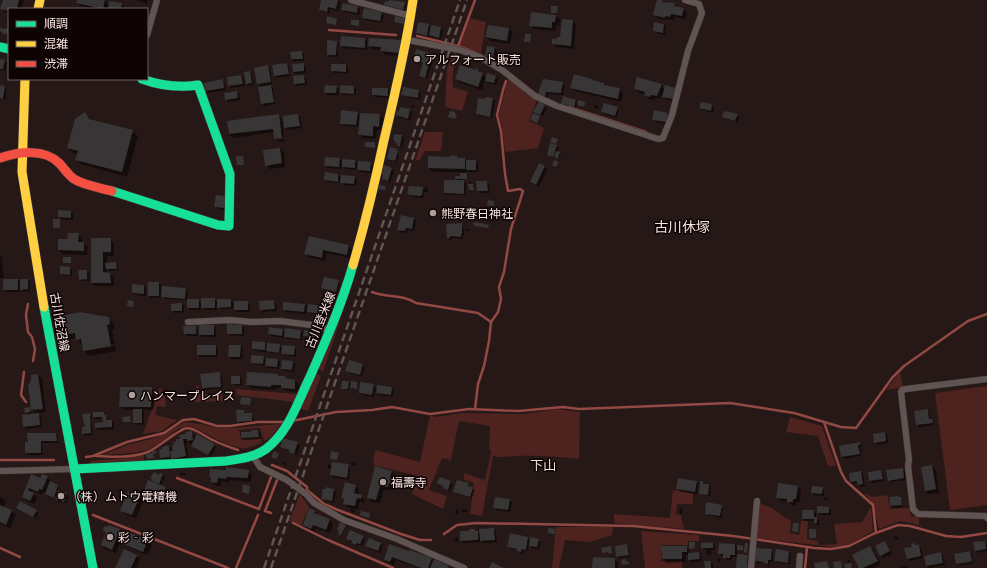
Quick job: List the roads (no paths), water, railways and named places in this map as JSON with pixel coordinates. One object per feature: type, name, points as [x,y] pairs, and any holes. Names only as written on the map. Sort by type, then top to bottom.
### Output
[{"type":"main road","name":"古川登米線","points":[[75,469],[226,461],[260,454],[281,435],[330,331],[346,288],[366,221],[400,76],[408,40],[413,0]]},
{"type":"main road","name":"古川佐沼線","points":[[25,80],[22,172],[93,568]]},
{"type":"main road","points":[[0,158],[8,155],[22,154],[41,154],[51,156],[60,163],[71,177],[76,180],[218,224],[229,226],[230,174],[198,86],[168,88],[145,80]]},
{"type":"street","points":[[148,32],[157,0]]},
{"type":"street","points":[[351,0],[411,16]]},
{"type":"street","points":[[408,40],[460,50],[480,57],[502,70],[535,96],[557,106],[658,139],[663,138],[672,115],[688,51],[702,13],[699,4],[685,0]]},
{"type":"street","points":[[188,322],[230,320],[252,322],[280,321],[319,326],[330,331]]},
{"type":"street","points":[[987,378],[906,389],[902,390],[901,392],[909,460],[908,466],[912,509],[918,514],[985,516],[987,518]]},
{"type":"street","points":[[253,456],[260,467],[287,480],[306,494],[314,503],[338,517],[397,539],[464,568]]},
{"type":"street","points":[[0,470],[75,469]]},
{"type":"street","points":[[751,568],[757,501]]},
{"type":"street","points":[[799,568],[800,556]]},
{"type":"waterway","points":[[458,46],[475,0]]},
{"type":"waterway","points":[[329,30],[396,35]]},
{"type":"waterway","points":[[417,36],[458,46],[476,53]]},
{"type":"waterway","points":[[489,59],[499,65]]},
{"type":"waterway","points":[[475,409],[478,384],[484,366],[491,322],[498,312],[501,299],[499,287],[504,272],[511,229],[523,191],[520,189],[508,191],[505,174],[501,131],[497,115],[506,81]]},
{"type":"waterway","points":[[569,107],[646,132]]},
{"type":"waterway","points":[[372,292],[406,298],[416,303],[478,313],[491,322]]},
{"type":"waterway","points":[[28,304],[26,315],[28,332],[32,337],[35,349],[33,361]]},
{"type":"waterway","points":[[292,421],[336,412],[372,410],[392,407],[430,414],[469,409],[518,411],[563,407],[579,409],[730,403],[794,413],[841,427],[856,428],[892,378],[904,366],[968,321],[987,314]]},
{"type":"waterway","points":[[24,372],[21,395],[26,402]]},
{"type":"waterway","points":[[86,457],[93,456],[127,442],[164,433],[183,420],[194,419],[217,426],[230,426],[258,422],[287,422]]},
{"type":"waterway","points":[[824,422],[841,472],[846,481],[873,505],[876,533]]},
{"type":"waterway","points":[[96,456],[122,457],[142,454],[152,450],[179,431],[187,428],[190,428],[223,445],[238,450]]},
{"type":"waterway","points":[[0,460],[54,460]]},
{"type":"waterway","points":[[272,465],[287,471],[307,487],[307,490],[324,504],[401,534],[420,540],[431,540]]},
{"type":"waterway","points":[[177,478],[259,509],[271,477]]},
{"type":"waterway","points":[[271,513],[265,511],[277,480]]},
{"type":"waterway","points":[[93,515],[228,568]]},
{"type":"waterway","points":[[236,568],[258,515]]},
{"type":"waterway","points":[[293,523],[393,568]]},
{"type":"waterway","points":[[444,534],[457,525],[476,523],[633,526],[733,536],[814,548],[831,549],[849,546],[873,534],[898,525],[910,526],[946,536],[961,537],[987,533]]},
{"type":"waterway","points":[[805,568],[807,547]]},
{"type":"waterway","points":[[0,548],[20,557]]},
{"type":"railway","points":[[264,568],[460,0]]},
{"type":"railway","points":[[271,568],[467,0]]},
{"type":"place","name":"アルフォート販売","points":[[417,59]]},
{"type":"place","name":"熊野春日神社","points":[[433,213]]},
{"type":"place","name":"ハンマープレイス","points":[[132,395]]},
{"type":"place","name":"福壽寺","points":[[383,482]]},
{"type":"place","name":"（株）ムトウ電精機","points":[[61,496]]},
{"type":"place","name":"彩‐彩","points":[[110,537]]},
{"type":"district","name":"古川休塚","points":[[682,226]]},
{"type":"district","name":"下山","points":[[543,465]]}]
